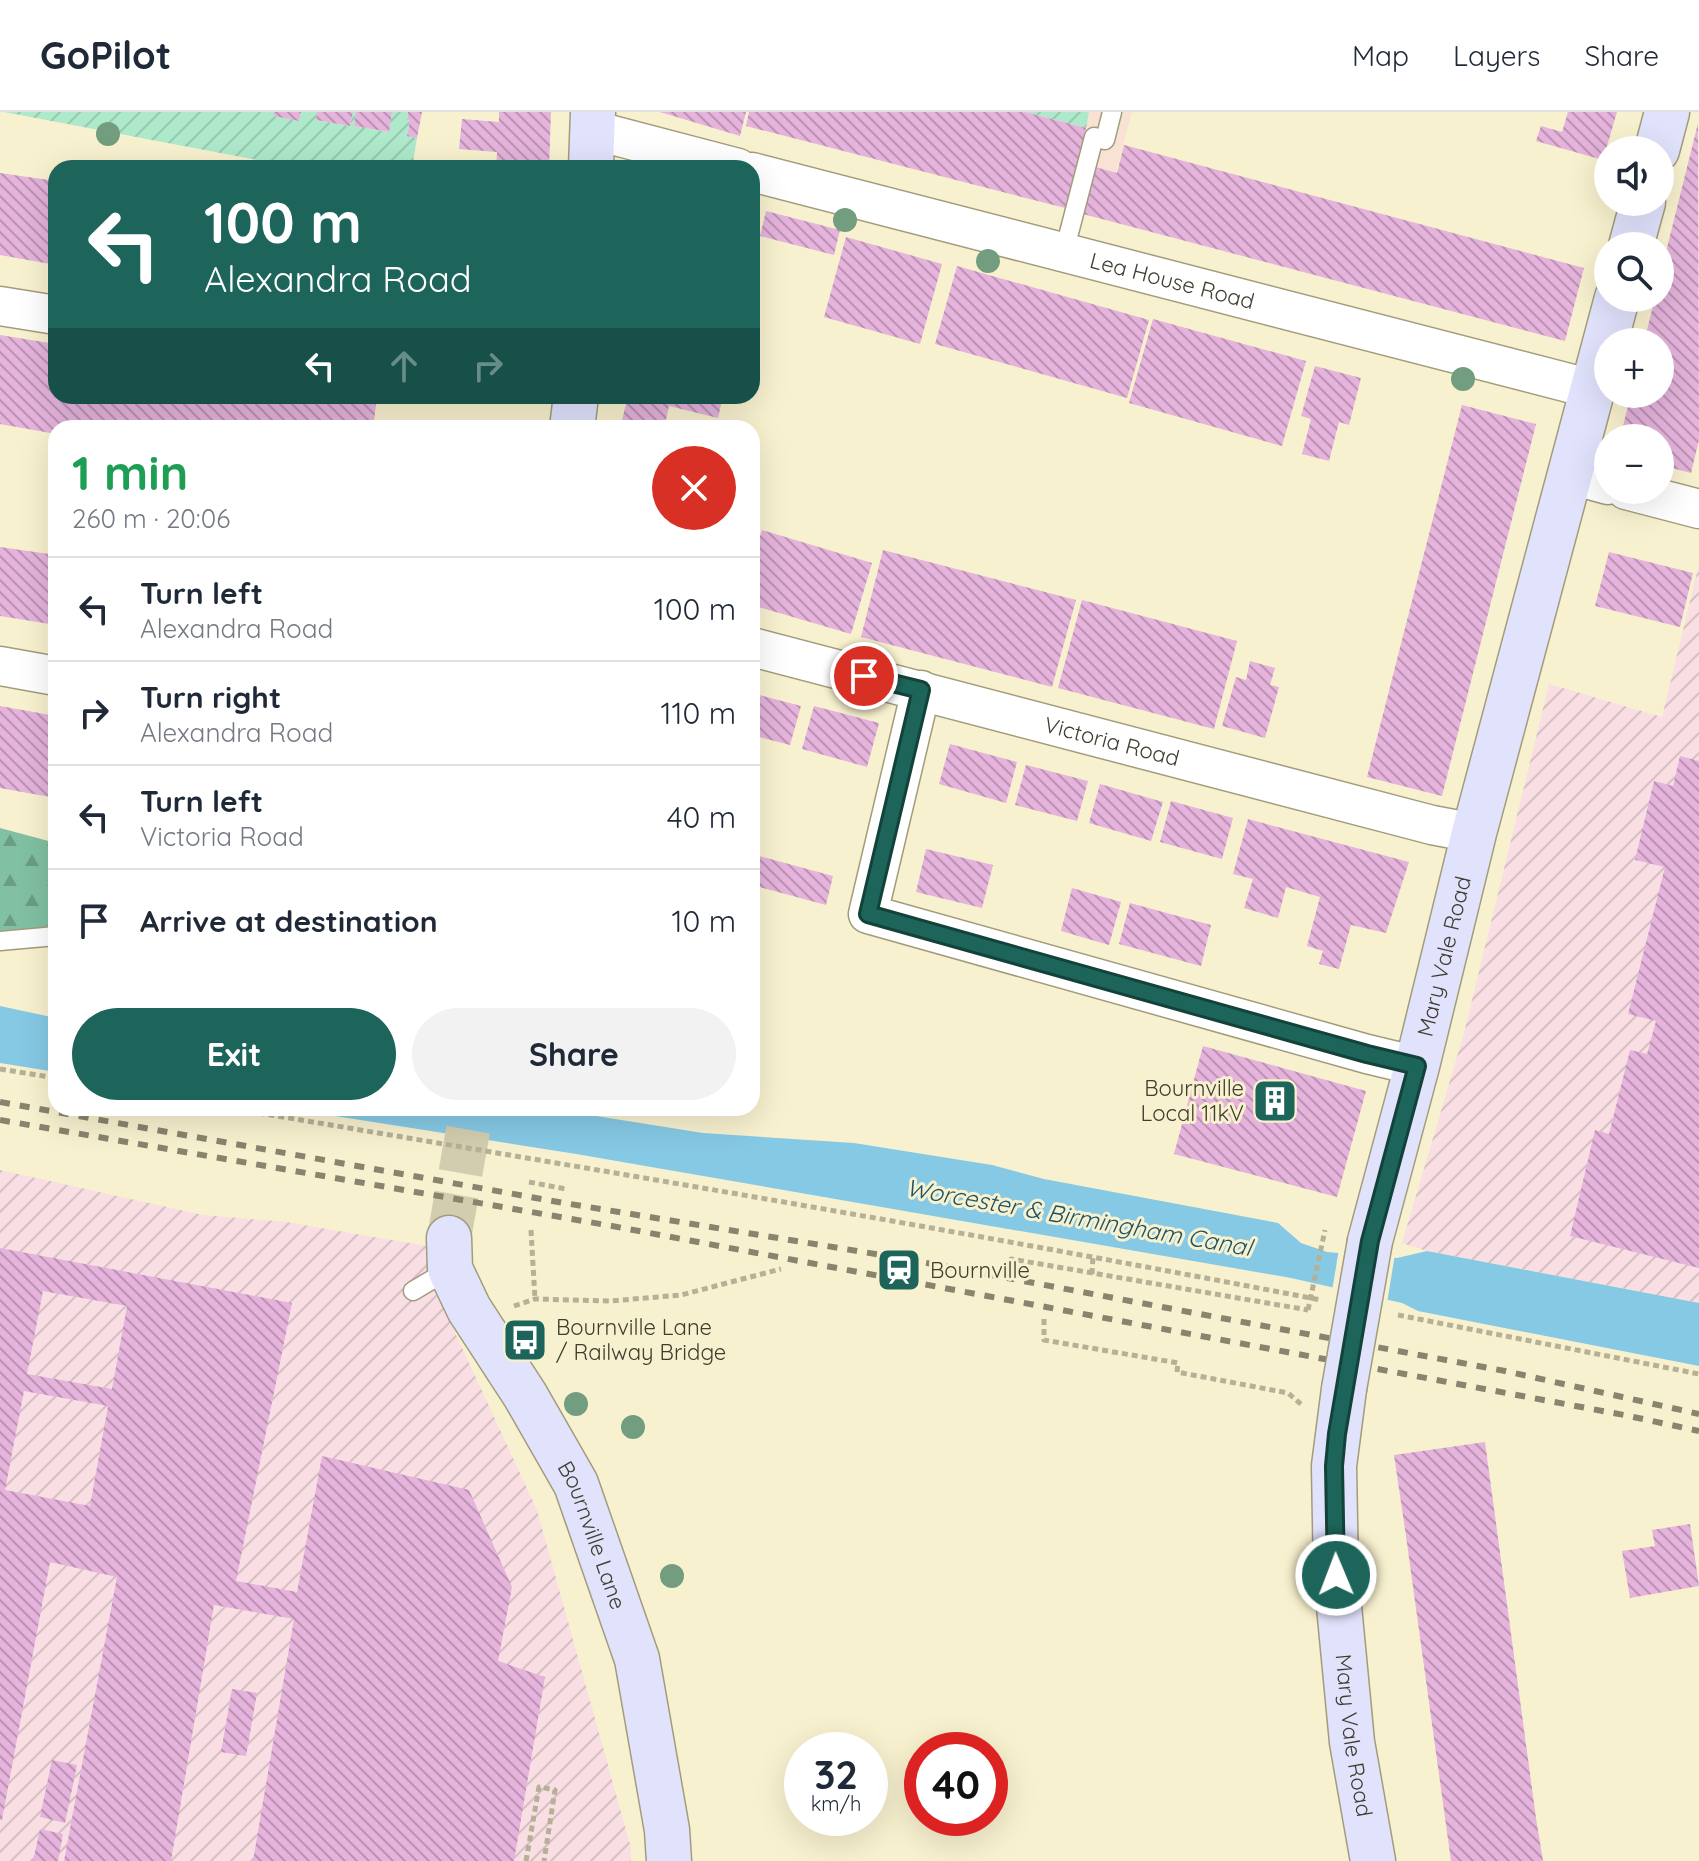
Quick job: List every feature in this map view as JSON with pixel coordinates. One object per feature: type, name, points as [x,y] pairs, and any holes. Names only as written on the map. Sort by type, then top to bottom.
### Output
[{"type":"street","points":[[1661,136],[1667,112]]},
{"type":"street","points":[[592,137],[700,160]]},
{"type":"street","name":"Lea House Road","points":[[760,174],[1592,389]]},
{"type":"street","points":[[0,306],[48,314]]},
{"type":"street","name":"Mary Vale Road","points":[[1373,1861],[1352,1742],[1336,1575],[1334,1466],[1337,1434],[1370,1241],[1474,833],[1588,480],[1592,389],[1613,312]]},
{"type":"street","points":[[1674,502],[1699,509]]},
{"type":"street","name":"Victoria Road","points":[[760,649],[1432,825],[1474,833]]},
{"type":"street","points":[[0,666],[48,675]]},
{"type":"street","points":[[921,690],[868,914],[1417,1066]]},
{"type":"street","name":"Bournville Lane","points":[[450,1253],[469,1309],[525,1395],[576,1484],[637,1659],[667,1830],[669,1861]]},
{"type":"lane","points":[[1064,252],[1094,137],[1105,140],[1112,112]]},
{"type":"lane","points":[[0,941],[48,937]]},
{"type":"lane","points":[[413,1291],[450,1253]]},
{"type":"path","points":[[0,1069],[48,1077]]},
{"type":"path","points":[[278,1116],[1093,1256],[1092,1274]]},
{"type":"path","points":[[529,1182],[566,1189]]},
{"type":"path","points":[[531,1230],[535,1299],[610,1301],[681,1295],[781,1269]]},
{"type":"path","points":[[1010,1272],[1011,1259],[1308,1310],[1325,1230]]},
{"type":"path","points":[[1044,1319],[1044,1340],[1178,1363],[1177,1372],[1288,1393],[1337,1434]]},
{"type":"path","points":[[526,1861],[539,1787],[555,1790],[544,1861]]},
{"type":"shaded area","points":[[1089,112],[1132,112],[1104,218],[1065,208]]},
{"type":"shaded area","points":[[1699,564],[1699,1303],[1427,1251],[1402,1243],[1464,1033],[1549,684],[1662,717]]},
{"type":"shaded area","points":[[0,1170],[203,1215],[286,1222],[427,1246],[451,1324],[537,1510],[631,1848],[631,1861],[0,1861]]},
{"type":"green space","points":[[4,112],[274,112],[274,116],[299,120],[301,112],[317,112],[316,120],[350,126],[353,112],[356,112],[354,126],[388,132],[392,112],[408,112],[407,135],[417,138],[413,160],[257,160]]},
{"type":"green space","points":[[1025,112],[1089,112],[1086,128]]},
{"type":"green space","points":[[0,828],[48,841],[48,942],[0,937]]},
{"type":"water","points":[[0,1006],[48,1016],[48,1071],[0,1063]]},
{"type":"water","name":"Worcester & Birmingham Canal","points":[[335,1116],[596,1116],[703,1133],[854,1143],[992,1165],[1044,1179],[1278,1223],[1301,1243],[1327,1252],[1397,1258],[1427,1251],[1699,1303],[1699,1366],[1418,1311],[1402,1303],[1291,1278],[576,1154]]},
{"type":"pier","points":[[1339,1249],[1395,1254],[1387,1303],[1332,1291]]},
{"type":"building","points":[[274,112],[301,112],[299,121],[274,116]]},
{"type":"building","points":[[317,112],[353,112],[350,126],[316,120]]},
{"type":"building","points":[[356,112],[392,112],[389,132],[354,126]]},
{"type":"building","points":[[408,112],[422,112],[417,138],[407,136]]},
{"type":"building","points":[[499,112],[551,112],[549,160],[496,160],[497,152],[459,149],[462,119],[499,122]]},
{"type":"building","points":[[660,112],[746,112],[740,136]]},
{"type":"building","points":[[749,112],[1025,112],[1086,128],[1065,208],[746,126]]},
{"type":"building","points":[[1568,112],[1617,112],[1610,136],[1594,136],[1594,157],[1536,141],[1541,126],[1562,132]]},
{"type":"building","points":[[1698,123],[1699,440],[1691,473],[1674,469],[1674,424],[1624,424],[1628,408],[1674,408],[1674,328],[1648,328],[1652,312],[1674,312],[1674,232],[1671,232]]},
{"type":"building","points":[[1124,145],[1584,268],[1565,341],[1083,214],[1095,167],[1117,173]]},
{"type":"building","points":[[0,173],[48,180],[48,264],[0,255]]},
{"type":"building","points":[[766,211],[840,230],[834,255],[760,236]]},
{"type":"building","points":[[846,237],[942,264],[920,344],[824,317]]},
{"type":"building","points":[[957,266],[1149,320],[1127,398],[935,344]]},
{"type":"building","points":[[1153,319],[1306,361],[1282,446],[1129,403]]},
{"type":"building","points":[[0,335],[48,343],[48,404],[376,404],[374,420],[48,420],[48,433],[0,424]]},
{"type":"building","points":[[1315,366],[1361,378],[1349,425],[1339,422],[1329,461],[1302,454],[1311,419],[1301,416]]},
{"type":"building","points":[[626,404],[721,404],[718,418],[669,406],[666,420],[622,420]]},
{"type":"building","points":[[1462,405],[1536,424],[1442,796],[1367,777]]},
{"type":"building","points":[[762,530],[872,563],[851,634],[760,607]]},
{"type":"building","points":[[0,547],[48,554],[48,624],[0,616]]},
{"type":"building","points":[[883,550],[1076,600],[1052,687],[861,637]]},
{"type":"building","points":[[1609,552],[1693,573],[1680,627],[1595,606]]},
{"type":"building","points":[[1082,600],[1237,641],[1214,729],[1058,688]]},
{"type":"building","points":[[1250,661],[1275,668],[1270,685],[1279,687],[1265,738],[1222,726],[1236,677],[1246,680]]},
{"type":"building","points":[[760,695],[801,706],[790,745],[760,737]]},
{"type":"building","points":[[0,706],[48,715],[48,797],[0,788]]},
{"type":"building","points":[[814,706],[879,723],[867,767],[802,749]]},
{"type":"building","points":[[950,744],[1017,762],[1006,803],[939,784]]},
{"type":"building","points":[[1680,756],[1699,761],[1699,1268],[1570,1236],[1595,1130],[1609,1134],[1630,1050],[1647,1054],[1656,1021],[1628,1014],[1665,867],[1635,860],[1654,781],[1673,786]]},
{"type":"building","points":[[1026,765],[1088,781],[1077,821],[1015,805]]},
{"type":"building","points":[[1100,784],[1163,802],[1151,841],[1089,823]]},
{"type":"building","points":[[1171,801],[1233,818],[1222,859],[1160,842]]},
{"type":"building","points":[[1248,819],[1409,862],[1386,933],[1351,925],[1339,969],[1319,964],[1323,951],[1307,946],[1320,897],[1286,887],[1278,918],[1244,908],[1253,879],[1233,874]]},
{"type":"building","points":[[926,849],[993,865],[982,908],[916,892]]},
{"type":"building","points":[[760,856],[833,876],[826,905],[760,887]]},
{"type":"building","points":[[1072,888],[1121,902],[1109,945],[1061,931]]},
{"type":"building","points":[[1130,903],[1211,925],[1201,966],[1119,944]]},
{"type":"building","name":"Bournville Local 11kV","points":[[1203,1046],[1366,1091],[1337,1197],[1174,1154]]},
{"type":"building","points":[[0,1248],[292,1303],[236,1581],[297,1592],[322,1456],[469,1490],[512,1587],[498,1661],[545,1677],[514,1861],[253,1861],[294,1619],[214,1605],[171,1861],[64,1861],[117,1577],[50,1562],[0,1820]],"holes":[[[43,1291],[127,1306],[112,1389],[27,1374]],[[24,1391],[108,1406],[90,1506],[5,1490]]]},
{"type":"building","points":[[1485,1442],[1543,1861],[1451,1861],[1394,1455]]},
{"type":"building","points":[[1690,1524],[1699,1586],[1630,1598],[1622,1551],[1655,1546],[1652,1530]]},
{"type":"building","points":[[232,1689],[257,1693],[246,1756],[221,1752]]},
{"type":"building","points":[[52,1760],[77,1765],[65,1823],[40,1817]]},
{"type":"building","points":[[40,1829],[63,1834],[58,1861],[33,1861]]},
{"type":"tunnel","points":[[449,1238],[471,1116]]},
{"type":"railway","points":[[0,1102],[48,1111]]},
{"type":"railway","points":[[78,1116],[564,1203],[900,1258],[1505,1371],[1699,1414]]},
{"type":"railway","points":[[0,1120],[612,1226],[1699,1431]]},
{"type":"place","name":"Bournville Local 11kV","points":[[1275,1101]]},
{"type":"place","name":"Bournville","points":[[899,1270]]},
{"type":"place","name":"Bournville Lane / Railway Bridge","points":[[525,1340]]},
{"type":"route","points":[[864,676],[921,690],[868,914],[1417,1066],[1370,1241],[1337,1434],[1334,1466],[1336,1575]]}]
